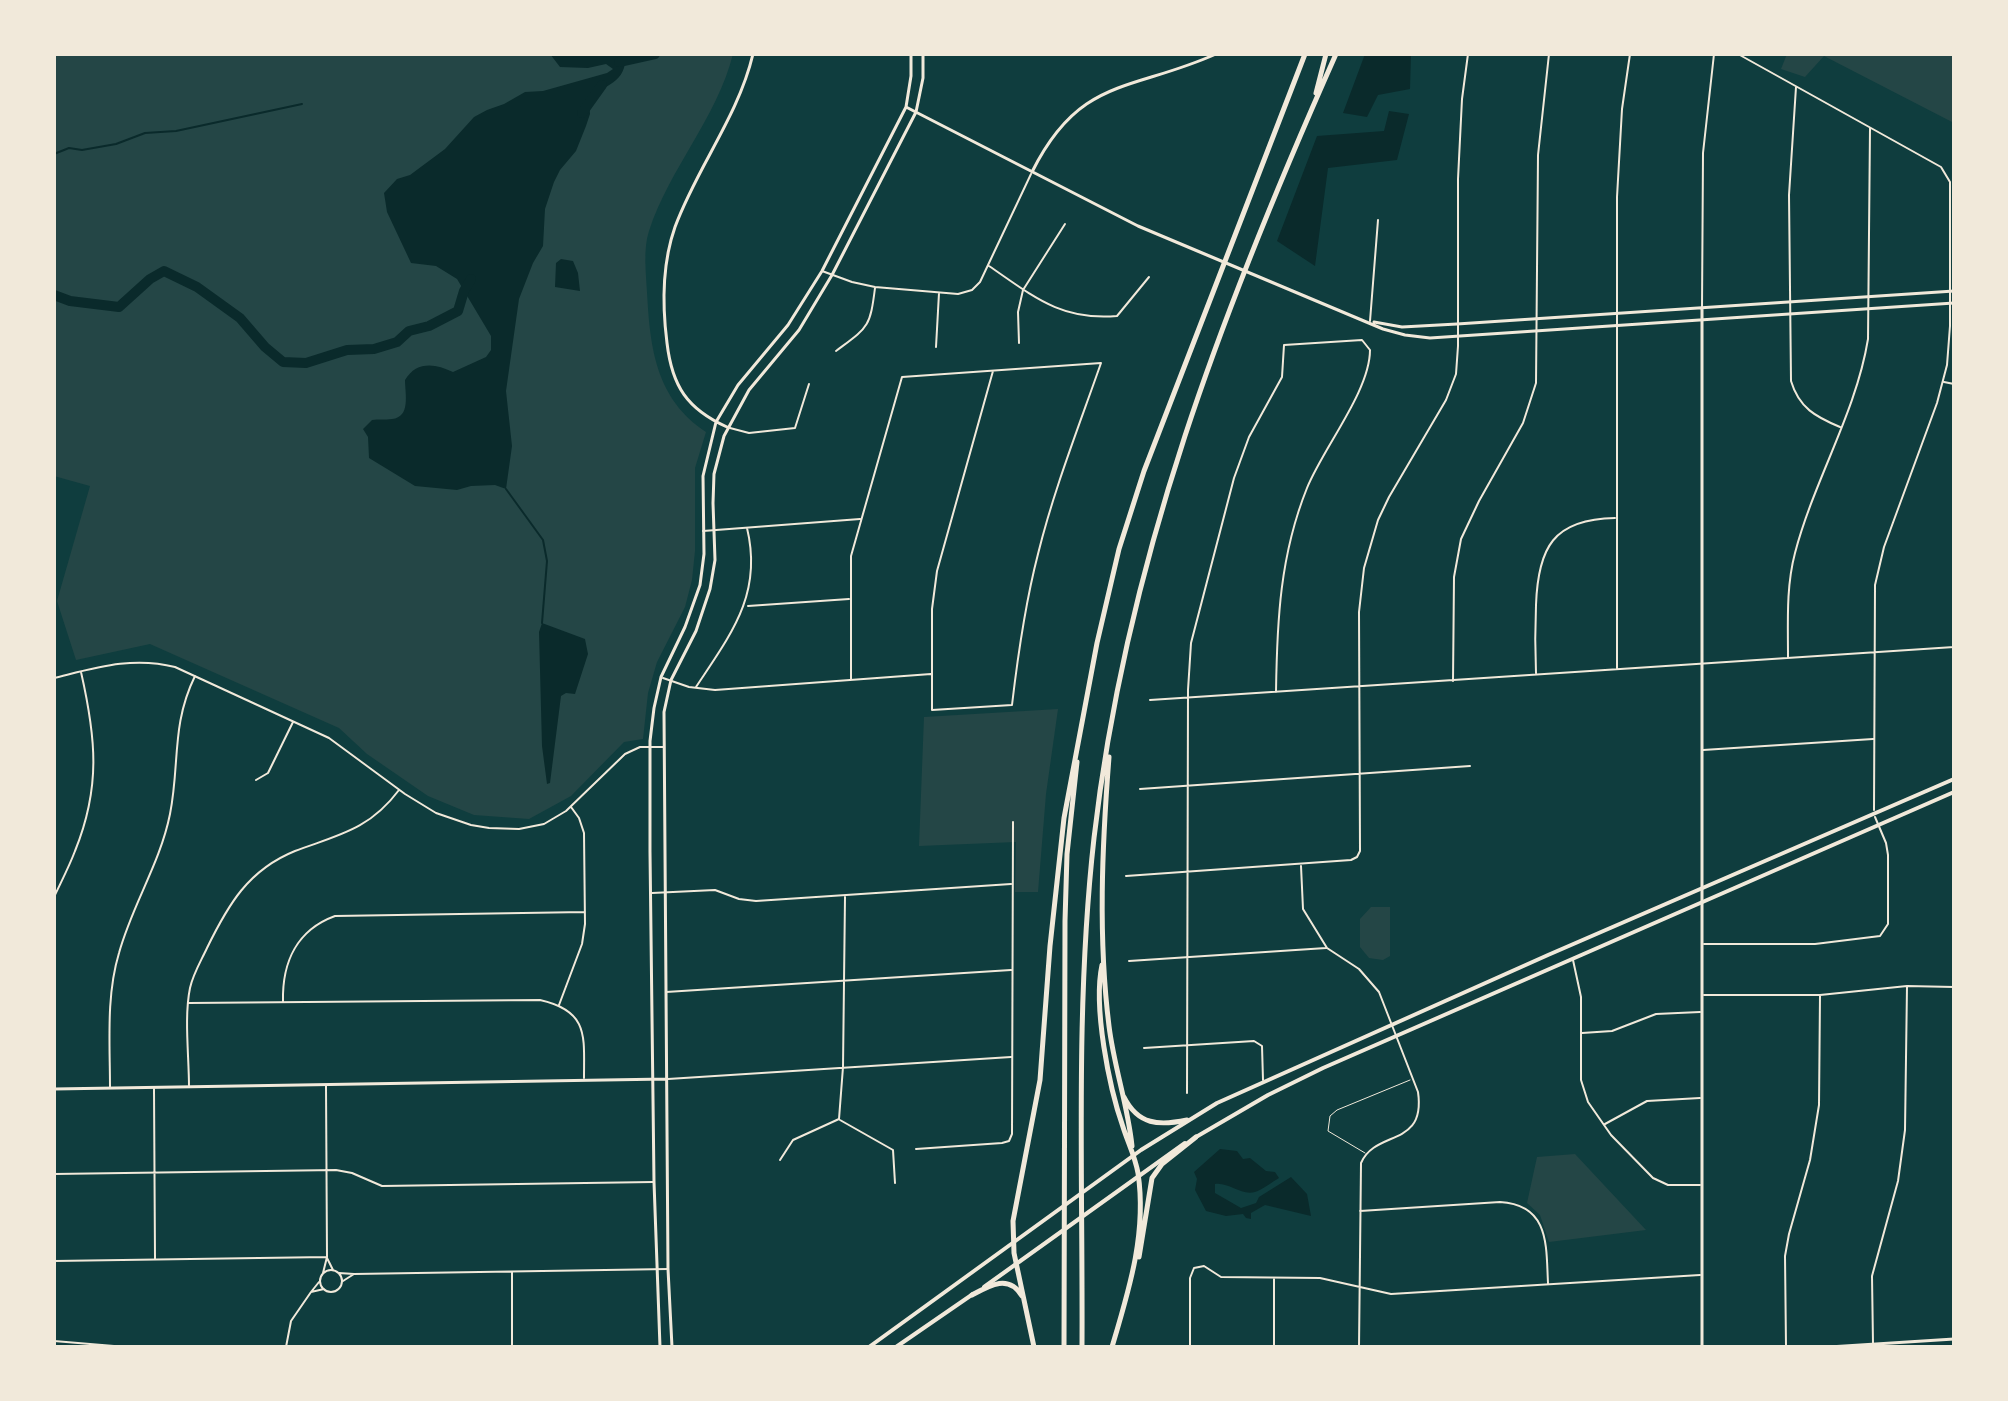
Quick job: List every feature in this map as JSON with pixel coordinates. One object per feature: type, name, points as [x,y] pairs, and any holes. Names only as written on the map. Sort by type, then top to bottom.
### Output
[{"type":"highway","points":[[1034,1347],[1013,1245],[1016,1201],[1040,1080],[1056,884],[1066,807],[1109,586],[1137,493],[1305,54]]},
{"type":"highway","points":[[1313,105],[1326,54]]},
{"type":"highway","points":[[1082,1347],[1086,931],[1095,829],[1111,725],[1143,573],[1182,439],[1221,331],[1336,54]]},
{"type":"highway","points":[[1064,1347],[1066,880],[1072,797],[1085,705]]},
{"type":"highway","points":[[1111,725],[1102,865],[1103,957],[1109,1027],[1138,1175],[1140,1230],[1134,1266],[1112,1347]]},
{"type":"highway","points":[[1103,957],[1099,976],[1103,1036],[1123,1128],[1132,1146]]},
{"type":"highway","points":[[1121,1089],[1128,1105],[1144,1120],[1157,1123],[1187,1120]]},
{"type":"highway","points":[[1125,1300],[1140,1255],[1152,1178],[1162,1164],[1196,1137]]},
{"type":"highway","points":[[972,1295],[988,1286],[1006,1282],[1018,1288],[1025,1302]]},
{"type":"main road","points":[[869,1347],[1187,1120],[1390,1025],[1954,779]]},
{"type":"main road","points":[[896,1347],[1017,1264],[1138,1175],[1196,1137],[1294,1081],[1954,792]]},
{"type":"street","points":[[753,54],[740,97],[681,213],[665,268],[664,313],[672,373],[683,395],[695,408],[716,422],[749,433],[795,428],[809,384]]},
{"type":"street","points":[[660,1347],[650,893],[654,708],[661,677],[685,627],[700,585],[703,476],[716,422],[738,385],[788,325],[822,271],[906,107],[911,54]]},
{"type":"street","points":[[672,1347],[668,1269],[664,712],[671,680],[696,631],[710,589],[715,560],[714,474],[727,427],[749,390],[799,330],[832,275],[916,112],[923,78],[923,54]]},
{"type":"street","points":[[822,271],[875,287],[958,294],[972,290],[980,282],[1052,136],[1086,102],[1108,90],[1216,54]]},
{"type":"street","points":[[1126,876],[1351,860],[1360,851],[1360,601],[1370,547],[1389,497],[1446,400],[1456,374],[1459,147],[1468,54]]},
{"type":"street","points":[[1453,681],[1456,558],[1469,519],[1531,404],[1537,368],[1538,155],[1549,54]]},
{"type":"street","points":[[1617,670],[1619,151],[1630,54]]},
{"type":"street","points":[[1702,1347],[1703,153],[1714,54]]},
{"type":"street","points":[[1702,944],[1815,944],[1875,938],[1884,933],[1888,924],[1888,849],[1874,812],[1875,585],[1878,566],[1943,382],[1952,303],[1951,190],[1941,167],[1738,54]]},
{"type":"street","points":[[1796,86],[1790,170],[1790,370],[1794,392],[1800,402],[1816,417],[1840,427]]},
{"type":"street","points":[[906,107],[1109,213],[1383,329],[1405,335],[1430,338],[1952,303]]},
{"type":"street","points":[[1787,658],[1789,588],[1795,552],[1865,356],[1870,308],[1870,127]]},
{"type":"street","points":[[1370,321],[1378,220]]},
{"type":"street","points":[[1019,343],[1018,312],[1023,290],[1065,224]]},
{"type":"street","points":[[988,266],[1023,290],[1066,313],[1117,316],[1149,277]]},
{"type":"street","points":[[836,351],[871,319],[875,287]]},
{"type":"street","points":[[1370,321],[1402,327],[1952,291]]},
{"type":"street","points":[[936,347],[939,292]]},
{"type":"street","points":[[1187,1093],[1188,698],[1191,643],[1205,582],[1241,457],[1282,377],[1284,345],[1362,340],[1370,350],[1366,377],[1322,456],[1297,514],[1288,544],[1278,606],[1276,692]]},
{"type":"street","points":[[851,680],[851,556],[902,377],[1101,363],[1059,483],[1038,555],[1020,644],[1012,705],[932,710],[932,609],[937,571],[993,371]]},
{"type":"street","points":[[1943,382],[1954,384]]},
{"type":"street","points":[[1536,675],[1537,581],[1542,557],[1556,536],[1566,528],[1589,519],[1616,518]]},
{"type":"street","points":[[703,531],[861,519]]},
{"type":"street","points":[[696,688],[745,606],[752,560],[747,528]]},
{"type":"street","points":[[1150,700],[1954,648],[1954,592]]},
{"type":"street","points":[[745,606],[850,599]]},
{"type":"street","points":[[54,678],[125,661],[175,667],[329,738],[436,813],[489,828],[532,828],[556,819],[625,754],[640,747],[663,747]]},
{"type":"street","points":[[54,897],[81,836],[94,780],[92,722],[81,671]]},
{"type":"street","points":[[661,677],[696,688],[715,690],[932,674]]},
{"type":"street","points":[[110,1088],[113,974],[165,837],[174,786],[179,720],[196,675]]},
{"type":"street","points":[[256,780],[268,773],[294,721]]},
{"type":"street","points":[[1702,750],[1874,739]]},
{"type":"street","points":[[1140,789],[1470,766]]},
{"type":"street","points":[[189,1087],[189,1003],[194,977],[221,918],[239,889],[279,858],[363,825],[385,807],[400,789]]},
{"type":"street","points":[[559,1005],[582,944],[585,912],[584,833],[579,818],[570,806]]},
{"type":"street","points":[[916,1149],[1009,1141],[1012,1134],[1013,822]]},
{"type":"street","points":[[1301,864],[1303,909],[1327,948],[1359,969],[1379,992],[1419,1103],[1414,1122],[1402,1136],[1366,1154],[1359,1171],[1359,1347]]},
{"type":"street","points":[[650,893],[715,890],[748,901],[1012,884]]},
{"type":"street","points":[[839,1119],[843,1067],[845,895]]},
{"type":"street","points":[[283,1002],[285,976],[293,949],[306,931],[335,916],[585,912]]},
{"type":"street","points":[[1129,961],[1327,948]]},
{"type":"street","points":[[1572,958],[1581,997],[1582,1088],[1588,1102],[1604,1125],[1653,1178],[1668,1185],[1702,1185]]},
{"type":"street","points":[[666,992],[1012,970]]},
{"type":"street","points":[[1701,995],[1820,995],[1907,986],[1954,987]]},
{"type":"street","points":[[1873,1344],[1872,1276],[1898,1181],[1905,1130],[1907,986]]},
{"type":"street","points":[[1786,1347],[1785,1256],[1816,1133],[1820,995]]},
{"type":"street","points":[[189,1003],[529,999],[559,1005],[572,1013],[582,1028],[584,1081]]},
{"type":"street","points":[[1581,1033],[1612,1031],[1656,1014],[1701,1012]]},
{"type":"street","points":[[1144,1048],[1247,1041],[1259,1043],[1263,1052],[1264,1082]]},
{"type":"street","points":[[54,1089],[653,1080],[1012,1057]]},
{"type":"street","points":[[286,1347],[291,1321],[320,1281],[327,1257],[326,1085]]},
{"type":"street","points":[[154,1087],[155,1258]]},
{"type":"street","points":[[1604,1125],[1647,1101],[1702,1098]]},
{"type":"street","points":[[780,1160],[793,1140],[839,1119]]},
{"type":"street","points":[[839,1119],[893,1150],[895,1183]]},
{"type":"street","points":[[54,1174],[327,1170],[352,1173],[382,1186],[654,1182]]},
{"type":"street","points":[[1360,1211],[1500,1202],[1519,1205],[1535,1216],[1544,1234],[1548,1285]]},
{"type":"street","points":[[327,1257],[333,1270],[354,1274],[668,1269]]},
{"type":"street","points":[[54,1261],[327,1257]]},
{"type":"street","points":[[1190,1347],[1190,1278],[1191,1272],[1199,1266],[1221,1277],[1320,1278],[1391,1294],[1702,1275]]},
{"type":"street","points":[[323,1273],[333,1270]]},
{"type":"street","points":[[512,1271],[512,1347]]},
{"type":"street","points":[[339,1273],[342,1282]]},
{"type":"street","points":[[311,1292],[337,1290],[354,1274]]},
{"type":"street","points":[[1274,1277],[1274,1347]]},
{"type":"street","points":[[320,1281],[324,1289]]},
{"type":"street","points":[[1829,1347],[1954,1339]]},
{"type":"street","points":[[54,1341],[126,1347]]},
{"type":"lane","points":[[1366,1154],[1328,1131],[1330,1116],[1337,1110],[1412,1079]]},
{"type":"shaded area","points":[[54,54],[733,54],[716,100],[668,186],[646,245],[650,333],[659,371],[676,404],[706,432],[695,468],[692,580],[685,607],[657,662],[648,693],[643,739],[624,742],[571,796],[529,819],[474,815],[428,796],[367,754],[339,728],[150,644],[76,660],[57,601],[90,486],[54,476]]},
{"type":"shaded area","points":[[550,54],[625,54],[625,64],[619,78],[589,100],[590,114],[576,151],[554,182],[545,209],[543,246],[519,299],[506,391],[512,446],[506,489],[495,485],[457,490],[415,486],[369,458],[368,437],[363,429],[372,420],[392,419],[402,414],[406,404],[405,380],[415,369],[433,366],[453,372],[486,357],[491,350],[491,336],[457,279],[436,266],[411,263],[387,212],[384,193],[397,179],[410,175],[445,149],[474,117],[525,92],[543,91],[613,69],[606,64],[588,68],[560,67]]},
{"type":"shaded area","points":[[1365,54],[1411,54],[1410,89],[1378,95],[1367,117],[1343,113]]},
{"type":"shaded area","points":[[1787,54],[1954,54],[1954,123],[1824,56],[1805,77],[1781,69]]},
{"type":"shaded area","points":[[1389,111],[1409,114],[1397,160],[1328,168],[1315,266],[1277,241],[1317,136],[1384,131]]},
{"type":"shaded area","points":[[561,259],[573,261],[580,291],[555,287],[556,263]]},
{"type":"shaded area","points":[[542,623],[585,639],[588,654],[575,694],[561,696],[550,783],[547,784],[542,746],[539,632]]},
{"type":"shaded area","points":[[1058,709],[1046,794],[1038,892],[1015,892],[1016,842],[919,846],[924,717]]},
{"type":"shaded area","points":[[1371,907],[1390,907],[1390,956],[1383,960],[1369,958],[1360,947],[1360,919]]},
{"type":"shaded area","points":[[1220,1149],[1237,1151],[1243,1159],[1250,1158],[1266,1171],[1275,1172],[1279,1178],[1250,1193],[1215,1184],[1215,1193],[1241,1208],[1256,1203],[1259,1197],[1291,1177],[1307,1194],[1311,1216],[1265,1205],[1251,1213],[1251,1219],[1243,1214],[1226,1216],[1206,1211],[1195,1190],[1197,1179],[1194,1172]]},
{"type":"shaded area","points":[[1575,1154],[1646,1230],[1549,1242],[1540,1215],[1527,1203],[1537,1157]]},
{"type":"waterway","points":[[619,62],[655,54]]},
{"type":"waterway","points":[[582,113],[602,85]]},
{"type":"waterway","points":[[54,154],[69,148],[82,150],[116,144],[145,133],[176,131],[302,104]]},
{"type":"waterway","points":[[54,295],[70,301],[119,307],[150,279],[164,271],[197,287],[240,318],[283,362],[306,363],[347,350],[374,349],[397,342],[409,331],[429,326],[458,311],[471,279]]},
{"type":"waterway","points":[[506,489],[543,540],[547,561],[542,623]]}]
